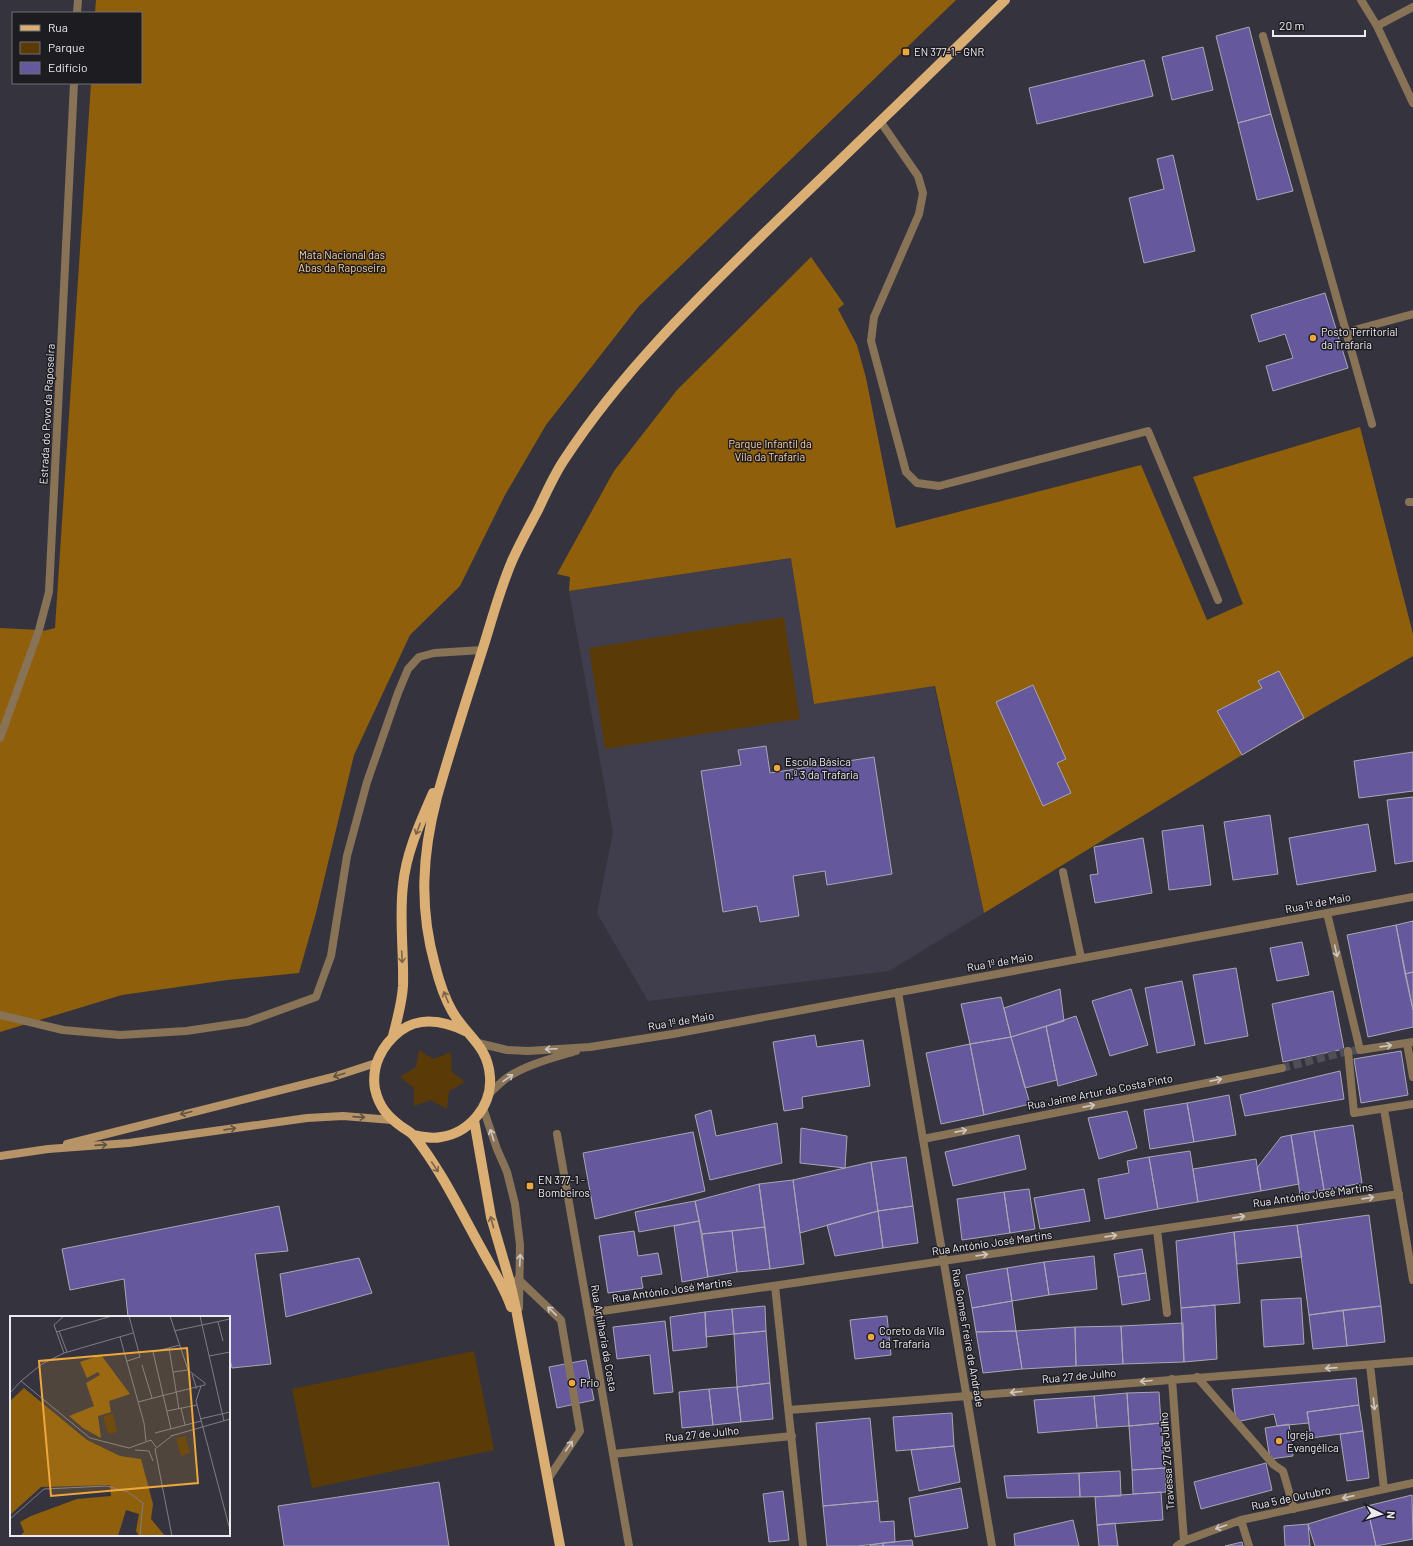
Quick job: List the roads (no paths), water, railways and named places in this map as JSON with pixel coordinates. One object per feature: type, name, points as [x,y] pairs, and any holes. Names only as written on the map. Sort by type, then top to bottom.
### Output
[{"type":"main road","points":[[393,1036],[402,987],[401,902],[407,863],[416,834],[448,754],[512,561],[563,461],[625,378],[692,304],[1005,0]]},
{"type":"main road","points":[[448,754],[430,825],[425,856],[424,910],[428,937],[439,980],[453,1012],[465,1031],[478,1043],[488,1059],[491,1080],[489,1094],[483,1108],[474,1120],[459,1131],[443,1137],[428,1138],[413,1134],[387,1116],[380,1104],[375,1089],[376,1063],[384,1048],[393,1036],[405,1028],[420,1022],[435,1021],[451,1024],[465,1031]]},
{"type":"main road","points":[[48,1149],[333,1077],[376,1063]]},
{"type":"main road","points":[[0,1156],[48,1149],[129,1143],[306,1118],[343,1116],[392,1120]]},
{"type":"main road","points":[[474,1120],[485,1194],[494,1231],[510,1282],[560,1546]]},
{"type":"main road","points":[[413,1134],[456,1202],[508,1299],[519,1327]]},
{"type":"street","points":[[77,12],[78,0]]},
{"type":"street","points":[[1361,0],[1378,26],[1413,103]]},
{"type":"street","points":[[1378,26],[1413,7]]},
{"type":"street","points":[[1263,36],[1372,424]]},
{"type":"street","name":"Estrada do Povo da Raposeira","points":[[0,738],[39,630],[49,592],[74,84]]},
{"type":"street","points":[[880,121],[918,176],[923,193],[919,214],[874,317],[871,341],[906,472],[917,483],[939,486],[1148,431],[1218,600]]},
{"type":"street","points":[[1347,332],[1413,314]]},
{"type":"street","points":[[0,1015],[63,1030],[134,1034],[186,1031],[247,1022],[316,997],[330,956],[347,856],[367,782],[398,693],[408,669],[419,657],[434,653],[482,650]]},
{"type":"street","points":[[1063,872],[1081,958]]},
{"type":"street","name":"Rua 1º de Maio","points":[[478,1043],[507,1050],[528,1051],[590,1047],[673,1034],[1413,897]]},
{"type":"street","points":[[1327,913],[1360,1050],[1410,1043],[1413,1077]]},
{"type":"street","name":"Rua Gomes Freire de Andrade","points":[[898,992],[992,1546]]},
{"type":"street","name":"Rua 1º de Maio","points":[[489,1094],[507,1077],[530,1066],[590,1047]]},
{"type":"street","points":[[1348,1051],[1354,1113],[1413,1104]]},
{"type":"street","name":"Rua Jaime Artur da Costa Pinto","points":[[923,1139],[1282,1068]]},
{"type":"street","points":[[483,1108],[512,1186],[520,1245],[518,1279],[519,1327]]},
{"type":"street","points":[[1384,1109],[1413,1280]]},
{"type":"street","name":"Rua Artilharia da Costa","points":[[557,1134],[629,1546]]},
{"type":"street","name":"Rua António José Martins","points":[[589,1313],[1399,1194]]},
{"type":"street","points":[[1157,1230],[1167,1313]]},
{"type":"street","points":[[518,1279],[561,1320],[580,1431],[548,1479]]},
{"type":"street","points":[[775,1286],[803,1546]]},
{"type":"street","name":"Rua 27 de Julho","points":[[789,1410],[967,1397],[1197,1377],[1413,1362]]},
{"type":"street","points":[[1370,1365],[1384,1489]]},
{"type":"street","points":[[1197,1377],[1269,1460],[1283,1471],[1294,1509]]},
{"type":"street","name":"Travessa 27 de Julho","points":[[1172,1379],[1181,1544]]},
{"type":"street","name":"Rua 27 de Julho","points":[[613,1454],[792,1436]]},
{"type":"street","name":"Rua 5 de Outubro","points":[[1181,1544],[1241,1520],[1413,1483]]},
{"type":"street","points":[[1241,1520],[1249,1546]]},
{"type":"tunnel","points":[[1282,1068],[1348,1051],[1360,1050]]},
{"type":"place","name":"EN 377-1 - GNR","points":[[906,52]]},
{"type":"place","name":"Posto Territorial da Trafaria","points":[[1313,338]]},
{"type":"place","name":"Escola Básica n.º 3 da Trafaria","points":[[777,768]]},
{"type":"place","name":"EN 377-1 - Bombeiros","points":[[530,1186]]},
{"type":"place","name":"Coreto da Vila da Trafaria","points":[[871,1337]]},
{"type":"place","name":"Prio","points":[[572,1383]]},
{"type":"place","name":"Igreja Evangélica","points":[[1279,1441]]},
{"type":"park label","name":"Mata Nacional das Abas da Raposeira","points":[[342,261]]},
{"type":"park label","name":"Parque Infantil da Vila da Trafaria","points":[[770,450]]}]
